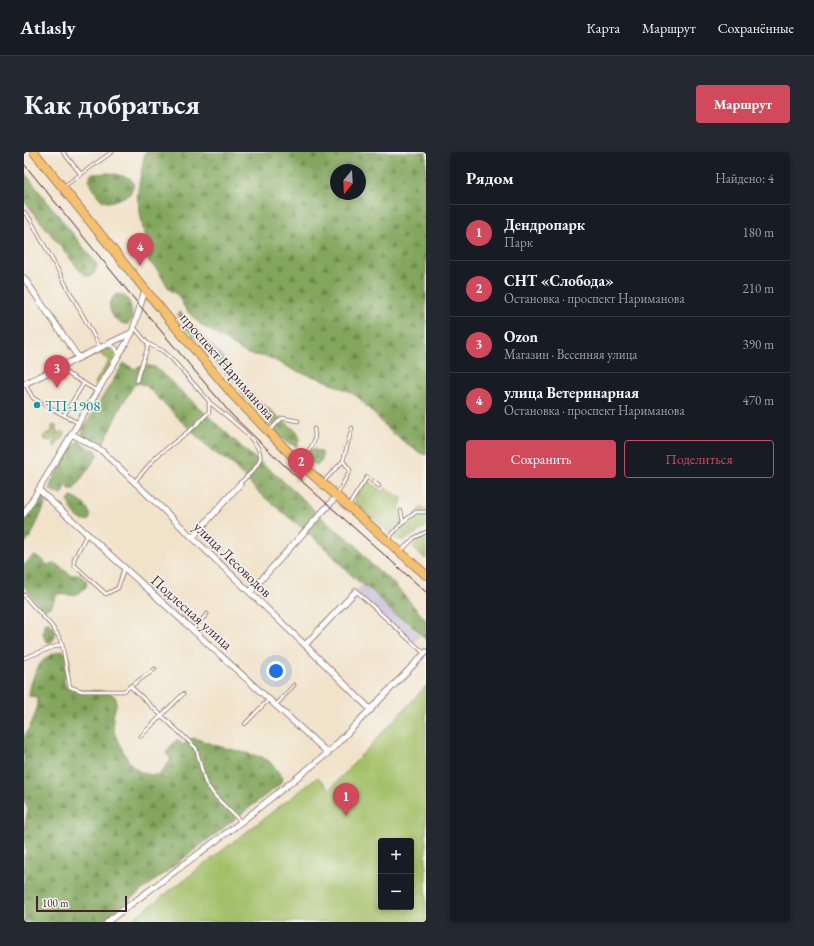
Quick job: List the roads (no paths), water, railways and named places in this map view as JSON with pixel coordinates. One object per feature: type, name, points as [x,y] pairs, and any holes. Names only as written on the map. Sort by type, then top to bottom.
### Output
[{"type":"main road","name":"проспект Нариманова","points":[[34,152],[213,372],[268,432],[336,498],[426,575]]},
{"type":"street","points":[[24,278],[78,357]]},
{"type":"street","points":[[24,514],[132,332],[145,290]]},
{"type":"street","points":[[25,384],[132,332]]},
{"type":"street","name":"улица Лесоводов","points":[[72,434],[102,451],[371,710]]},
{"type":"street","points":[[193,537],[240,484]]},
{"type":"street","name":"Подлесная улица","points":[[39,490],[328,753]]},
{"type":"street","points":[[250,592],[336,498]]},
{"type":"street","points":[[304,645],[356,591]]},
{"type":"street","points":[[106,922],[241,822],[328,753],[425,653]]},
{"type":"lane","points":[[62,152],[80,173]]},
{"type":"lane","points":[[62,187],[80,173],[97,164],[112,152]]},
{"type":"lane","points":[[24,212],[30,219],[100,347]]},
{"type":"lane","points":[[134,327],[148,344],[163,351],[170,357],[209,401],[252,438],[260,451],[260,458],[255,468],[240,484]]},
{"type":"lane","points":[[107,344],[116,348],[118,356]]},
{"type":"lane","points":[[137,381],[139,370],[146,355],[148,344]]},
{"type":"lane","points":[[57,368],[98,391]]},
{"type":"lane","points":[[64,415],[84,383]]},
{"type":"lane","points":[[25,384],[33,398],[79,423]]},
{"type":"lane","points":[[135,482],[157,456],[209,412],[209,401]]},
{"type":"lane","points":[[268,432],[282,418],[298,422]]},
{"type":"lane","points":[[322,484],[343,461],[352,428]]},
{"type":"lane","points":[[304,456],[312,446],[315,439],[314,429]]},
{"type":"lane","points":[[336,498],[349,473],[350,468],[343,461]]},
{"type":"lane","points":[[348,508],[367,477],[379,486]]},
{"type":"lane","points":[[401,511],[403,522]]},
{"type":"lane","points":[[386,541],[403,522],[416,512],[426,512]]},
{"type":"lane","points":[[400,552],[414,538],[426,532]]},
{"type":"lane","points":[[87,534],[74,559],[74,565],[106,594],[118,588],[124,567]]},
{"type":"lane","points":[[356,591],[425,653]]},
{"type":"lane","points":[[24,595],[56,632],[62,644],[70,687],[82,691],[120,691],[155,669]]},
{"type":"lane","points":[[193,630],[207,614]]},
{"type":"lane","points":[[24,658],[62,644]]},
{"type":"lane","points":[[276,705],[294,685]]},
{"type":"lane","points":[[130,686],[196,748],[205,782],[215,796],[241,822]]},
{"type":"lane","points":[[141,736],[183,694]]},
{"type":"lane","points":[[245,724],[269,699]]},
{"type":"tram line","points":[[24,164],[140,306],[231,414],[287,468],[426,592]]},
{"type":"place","name":"улица Ветеринарная","points":[[140,266]]},
{"type":"place","name":"Ozon","points":[[57,388]]},
{"type":"place","name":"ТП-1908","points":[[37,405]]},
{"type":"place","name":"СНТ «Слобода»","points":[[301,481]]},
{"type":"place","name":"Дендропарк","points":[[346,816]]}]
